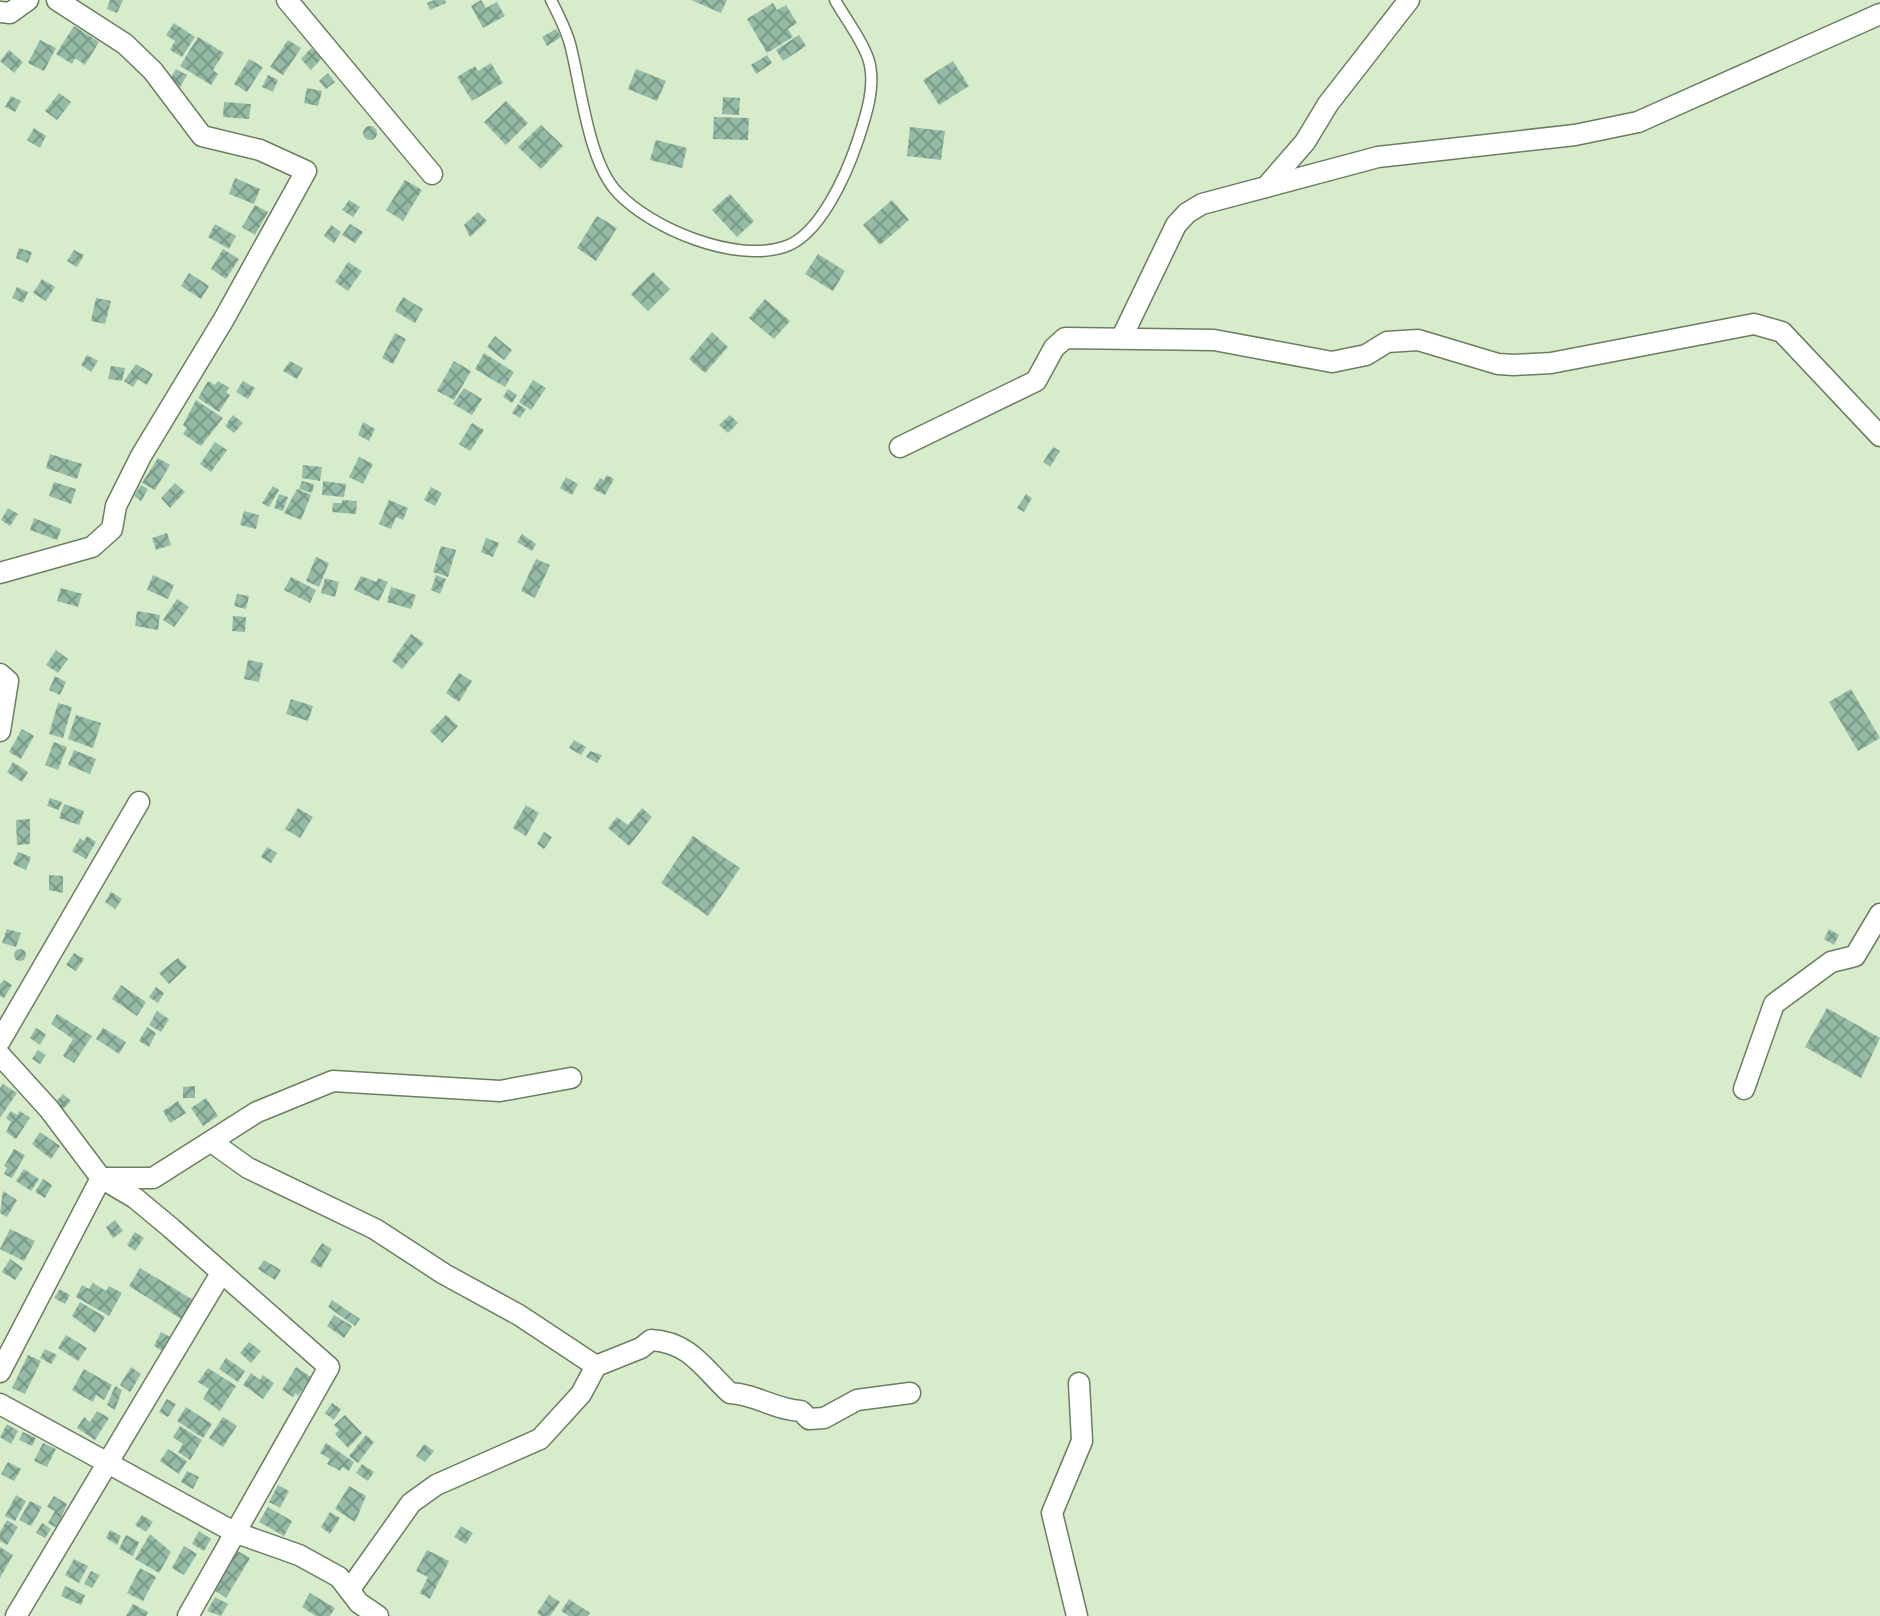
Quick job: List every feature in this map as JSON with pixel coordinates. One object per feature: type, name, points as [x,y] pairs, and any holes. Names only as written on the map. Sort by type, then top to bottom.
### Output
[{"type":"street","points":[[0,12],[10,13],[28,0]]},
{"type":"street","points":[[0,573],[92,547],[112,529],[116,506],[141,456],[224,319],[306,171],[260,150],[202,136],[153,71],[125,44],[57,0]]},
{"type":"street","points":[[287,0],[432,174]]},
{"type":"street","points":[[1266,187],[1305,142],[1328,104],[1409,0]]},
{"type":"street","points":[[1122,337],[1164,248],[1187,213],[1202,204],[1378,157],[1575,135],[1638,122],[1880,14]]},
{"type":"street","points":[[900,447],[1036,381],[1054,348],[1065,338],[1214,340],[1332,362],[1366,355],[1387,342],[1418,340],[1498,364],[1514,365],[1551,363],[1754,324],[1782,332],[1880,436]]},
{"type":"street","points":[[0,674],[8,681],[0,731]]},
{"type":"street","points":[[0,1041],[139,802]]},
{"type":"street","points":[[1744,1089],[1774,1004],[1831,962],[1855,956],[1880,914]]},
{"type":"street","points":[[0,1055],[49,1109],[101,1178],[147,1208],[220,1275],[329,1367],[188,1616]]},
{"type":"street","points":[[101,1178],[153,1178],[213,1143],[257,1112],[333,1081],[500,1091],[571,1078]]},
{"type":"street","points":[[213,1143],[248,1168],[375,1229],[444,1274],[519,1315],[596,1366]]},
{"type":"street","points":[[0,1372],[101,1178]]},
{"type":"street","points":[[16,1616],[220,1275]]},
{"type":"street","points":[[353,1603],[411,1503],[436,1485],[540,1439],[581,1394],[596,1366],[641,1348],[651,1340],[666,1340],[704,1362],[730,1393],[743,1394],[786,1410],[801,1411],[809,1419],[824,1418],[857,1400],[910,1393]]},
{"type":"street","points":[[1077,1616],[1052,1513],[1082,1441],[1079,1383]]},
{"type":"street","points":[[0,1404],[234,1532],[299,1555],[339,1577],[353,1603],[378,1616]]},
{"type":"lane","points":[[551,0],[569,40],[600,164],[616,192],[673,232],[751,251],[786,247],[816,223],[838,189],[856,145],[870,103],[869,59],[835,0]]},
{"type":"building","points":[[110,0],[123,0],[117,13],[107,9]]},
{"type":"building","points":[[445,0],[446,3],[430,10],[427,3]]},
{"type":"building","points":[[481,0],[486,8],[497,2],[505,16],[483,28],[471,6]]},
{"type":"building","points":[[691,0],[727,0],[721,13]]},
{"type":"building","points":[[773,3],[777,10],[786,5],[797,23],[788,29],[793,37],[767,53],[747,19]]},
{"type":"building","points":[[174,23],[195,37],[182,57],[170,50],[175,41],[166,35]]},
{"type":"building","points":[[74,26],[99,42],[85,65],[75,58],[72,64],[56,54]]},
{"type":"building","points":[[556,29],[561,37],[547,46],[542,37]]},
{"type":"building","points":[[799,35],[806,46],[783,61],[776,50]]},
{"type":"building","points":[[198,37],[224,53],[213,70],[218,74],[211,85],[180,66]]},
{"type":"building","points":[[40,40],[56,48],[44,71],[28,63]]},
{"type":"building","points":[[288,40],[301,48],[283,75],[270,67]]},
{"type":"building","points":[[311,48],[322,58],[311,70],[301,59]]},
{"type":"building","points":[[9,50],[23,62],[14,73],[0,61]]},
{"type":"building","points":[[767,55],[772,63],[756,74],[751,65]]},
{"type":"building","points":[[249,59],[263,67],[247,92],[234,84]]},
{"type":"building","points":[[953,61],[969,86],[939,105],[923,80]]},
{"type":"building","points":[[491,63],[503,83],[472,101],[457,77],[475,66],[478,71]]},
{"type":"building","points":[[176,69],[187,75],[180,87],[169,81]]},
{"type":"building","points":[[636,69],[666,81],[657,101],[628,89]]},
{"type":"building","points":[[328,73],[335,82],[326,89],[319,81]]},
{"type":"building","points":[[268,75],[278,80],[273,92],[262,87]]},
{"type":"building","points":[[307,88],[322,91],[318,106],[304,103]]},
{"type":"building","points":[[59,93],[71,102],[57,120],[45,111]]},
{"type":"building","points":[[11,96],[21,101],[15,112],[5,107]]},
{"type":"building","points":[[723,97],[740,98],[739,115],[722,114]]},
{"type":"building","points":[[506,101],[528,123],[506,145],[484,122]]},
{"type":"building","points":[[224,102],[251,104],[249,119],[223,117]]},
{"type":"building","points":[[714,117],[749,118],[748,140],[713,139]]},
{"type":"building","points":[[541,125],[563,146],[541,169],[518,147]]},
{"type":"building","points":[[370,126],[377,133],[370,140],[363,133]]},
{"type":"building","points":[[910,127],[945,131],[941,160],[907,156]]},
{"type":"building","points":[[34,128],[46,136],[40,148],[27,140]]},
{"type":"building","points":[[656,140],[687,148],[682,168],[650,160]]},
{"type":"building","points":[[235,178],[260,189],[254,204],[229,194]]},
{"type":"building","points":[[405,180],[422,190],[403,221],[386,210]]},
{"type":"building","points":[[730,194],[754,221],[737,237],[712,210]]},
{"type":"building","points":[[349,200],[360,207],[353,217],[342,210]]},
{"type":"building","points":[[892,200],[909,220],[880,245],[863,225]]},
{"type":"building","points":[[255,205],[268,212],[255,235],[242,227]]},
{"type":"building","points":[[478,212],[487,221],[470,237],[464,225]]},
{"type":"building","points":[[597,216],[617,228],[596,261],[577,248]]},
{"type":"building","points":[[215,224],[236,236],[229,249],[208,237]]},
{"type":"building","points":[[350,224],[363,232],[355,243],[342,235]]},
{"type":"building","points":[[331,225],[341,232],[334,243],[324,236]]},
{"type":"building","points":[[19,248],[32,252],[28,263],[16,258]]},
{"type":"building","points":[[223,249],[239,259],[226,279],[211,269]]},
{"type":"building","points":[[74,250],[84,255],[77,267],[67,261]]},
{"type":"building","points":[[818,254],[845,271],[833,291],[805,274]]},
{"type":"building","points":[[348,262],[362,271],[348,291],[335,282]]},
{"type":"building","points":[[653,272],[670,289],[648,311],[631,294]]},
{"type":"building","points":[[189,273],[209,286],[201,299],[181,286]]},
{"type":"building","points":[[42,279],[55,287],[46,301],[33,293]]},
{"type":"building","points":[[17,287],[28,292],[23,303],[12,298]]},
{"type":"building","points":[[403,297],[423,309],[415,323],[395,311]]},
{"type":"building","points":[[96,298],[111,301],[105,324],[91,321]]},
{"type":"building","points":[[765,299],[790,321],[774,339],[749,318]]},
{"type":"building","points":[[712,332],[728,347],[705,373],[689,359]]},
{"type":"building","points":[[395,333],[406,339],[393,364],[382,358]]},
{"type":"building","points":[[495,336],[512,350],[504,360],[487,347]]},
{"type":"building","points":[[484,353],[514,372],[505,387],[475,369]]},
{"type":"building","points":[[87,355],[98,361],[91,372],[81,365]]},
{"type":"building","points":[[290,361],[303,368],[297,379],[283,371]]},
{"type":"building","points":[[454,361],[471,371],[454,400],[437,391]]},
{"type":"building","points":[[136,364],[153,374],[147,385],[138,379],[133,387],[124,381]]},
{"type":"building","points":[[111,366],[125,368],[122,381],[108,379]]},
{"type":"building","points":[[533,380],[546,388],[531,410],[519,402]]},
{"type":"building","points":[[208,381],[215,385],[218,381],[229,388],[226,392],[230,395],[219,412],[198,398]]},
{"type":"building","points":[[243,381],[255,388],[248,399],[236,392]]},
{"type":"building","points":[[464,388],[482,399],[472,415],[453,404]]},
{"type":"building","points":[[508,389],[517,395],[512,403],[503,397]]},
{"type":"building","points":[[196,400],[223,418],[201,446],[183,434],[187,428],[183,425]]},
{"type":"building","points":[[518,404],[526,409],[520,418],[512,413]]},
{"type":"building","points":[[233,415],[243,423],[234,433],[225,426]]},
{"type":"building","points":[[730,415],[738,423],[728,433],[719,425]]},
{"type":"building","points":[[363,422],[375,429],[369,441],[358,435]]},
{"type":"building","points":[[472,423],[484,430],[470,451],[459,444]]},
{"type":"building","points":[[215,442],[227,450],[211,472],[200,464]]},
{"type":"building","points":[[1053,447],[1060,451],[1050,467],[1043,462]]},
{"type":"building","points":[[50,454],[82,464],[77,479],[46,468]]},
{"type":"building","points":[[359,457],[373,464],[363,484],[349,477]]},
{"type":"building","points":[[158,458],[170,465],[155,490],[142,483]]},
{"type":"building","points":[[303,465],[322,467],[320,481],[302,478]]},
{"type":"building","points":[[607,475],[614,479],[605,495],[593,489],[600,478],[604,480]]},
{"type":"building","points":[[566,477],[578,484],[572,495],[560,488]]},
{"type":"building","points":[[302,481],[314,484],[312,493],[299,489]]},
{"type":"building","points":[[323,481],[346,484],[344,497],[322,495]]},
{"type":"building","points":[[54,482],[76,489],[71,504],[49,496]]},
{"type":"building","points":[[175,483],[185,492],[170,508],[161,498]]},
{"type":"building","points":[[141,485],[148,489],[141,501],[134,496]]},
{"type":"building","points":[[273,486],[279,490],[269,507],[262,503]]},
{"type":"building","points":[[431,487],[442,493],[435,506],[424,500]]},
{"type":"building","points":[[297,489],[311,495],[301,520],[284,513]]},
{"type":"building","points":[[279,494],[288,497],[283,511],[274,508]]},
{"type":"building","points":[[1026,494],[1032,498],[1024,512],[1017,508]]},
{"type":"building","points":[[342,500],[357,501],[356,514],[332,512],[333,503],[342,503]]},
{"type":"building","points":[[389,500],[408,508],[403,520],[396,517],[391,529],[379,524]]},
{"type":"building","points":[[8,508],[18,514],[10,526],[1,520]]},
{"type":"building","points":[[244,511],[259,515],[256,529],[240,525]]},
{"type":"building","points":[[34,518],[61,529],[57,540],[30,530]]},
{"type":"building","points":[[167,533],[171,545],[156,550],[152,538]]},
{"type":"building","points":[[522,534],[536,544],[532,551],[517,542]]},
{"type":"building","points":[[486,538],[499,543],[493,557],[481,552]]},
{"type":"building","points":[[441,546],[456,550],[448,577],[433,572]]},
{"type":"building","points":[[316,557],[329,563],[319,587],[306,581]]},
{"type":"building","points":[[536,559],[550,565],[535,598],[521,591]]},
{"type":"building","points":[[153,575],[174,585],[168,599],[147,590]]},
{"type":"building","points":[[436,575],[446,579],[440,594],[431,590]]},
{"type":"building","points":[[361,576],[376,582],[378,578],[388,582],[379,601],[354,590]]},
{"type":"building","points":[[291,577],[316,590],[310,603],[284,590]]},
{"type":"building","points":[[325,578],[339,582],[335,597],[321,593]]},
{"type":"building","points":[[391,587],[416,595],[411,609],[387,602]]},
{"type":"building","points":[[61,588],[82,594],[78,607],[57,601]]},
{"type":"building","points":[[237,594],[249,596],[246,609],[234,606]]},
{"type":"building","points":[[177,599],[189,607],[174,627],[163,620]]},
{"type":"building","points":[[137,611],[160,615],[158,630],[135,626]]},
{"type":"building","points":[[233,616],[246,617],[245,632],[232,631]]},
{"type":"building","points":[[411,634],[424,643],[402,669],[392,661]]},
{"type":"building","points":[[56,650],[68,659],[58,673],[46,665]]},
{"type":"building","points":[[248,660],[263,663],[259,682],[244,679]]},
{"type":"building","points":[[459,673],[472,681],[459,702],[446,693]]},
{"type":"building","points":[[55,676],[66,682],[60,695],[49,690]]},
{"type":"building","points":[[1851,689],[1880,738],[1858,751],[1829,702]]},
{"type":"building","points":[[291,699],[313,706],[308,721],[286,714]]},
{"type":"building","points":[[58,703],[72,707],[63,738],[49,734]]},
{"type":"building","points":[[76,715],[101,723],[93,748],[68,739]]},
{"type":"building","points":[[446,715],[458,726],[442,743],[430,731]]},
{"type":"building","points":[[22,729],[34,736],[21,759],[9,752]]},
{"type":"building","points":[[574,740],[586,747],[581,755],[569,748]]},
{"type":"building","points":[[54,742],[67,747],[58,770],[45,765]]},
{"type":"building","points":[[74,750],[96,759],[90,774],[68,765]]},
{"type":"building","points":[[590,751],[602,755],[597,763],[586,757]]},
{"type":"building","points":[[13,762],[28,772],[22,782],[7,772]]},
{"type":"building","points":[[50,798],[62,802],[59,810],[47,806]]},
{"type":"building","points":[[64,804],[84,811],[79,825],[59,818]]},
{"type":"building","points":[[526,805],[539,813],[526,836],[513,828]]},
{"type":"building","points":[[298,808],[313,817],[300,838],[285,829]]},
{"type":"building","points":[[642,808],[652,817],[629,846],[608,828],[617,817],[628,825]]},
{"type":"building","points":[[30,819],[30,844],[17,845],[16,820]]},
{"type":"building","points":[[544,832],[552,837],[544,849],[537,844]]},
{"type":"building","points":[[87,836],[96,842],[86,859],[72,851],[80,838],[84,841]]},
{"type":"building","points":[[693,836],[740,868],[708,916],[661,883]]},
{"type":"building","points":[[267,847],[277,853],[271,863],[261,857]]},
{"type":"building","points":[[18,852],[31,857],[26,870],[13,864]]},
{"type":"building","points":[[49,875],[63,876],[63,893],[49,890]]},
{"type":"building","points":[[111,892],[122,899],[115,909],[105,902]]},
{"type":"building","points":[[7,929],[21,933],[16,947],[2,943]]},
{"type":"building","points":[[1829,929],[1839,935],[1834,945],[1824,939]]},
{"type":"building","points":[[20,949],[26,955],[20,961],[14,955]]},
{"type":"building","points":[[74,953],[84,959],[76,971],[66,965]]},
{"type":"building","points":[[178,958],[187,967],[169,984],[159,973]]},
{"type":"building","points":[[4,980],[12,985],[4,998],[0,996],[0,984]]},
{"type":"building","points":[[121,985],[146,1002],[137,1016],[112,999]]},
{"type":"building","points":[[156,987],[164,993],[158,1003],[149,997]]},
{"type":"building","points":[[1827,1008],[1880,1038],[1861,1078],[1805,1047]]},
{"type":"building","points":[[157,1011],[169,1019],[161,1032],[149,1025]]},
{"type":"building","points":[[57,1014],[92,1036],[74,1063],[63,1056],[73,1039],[51,1024]]},
{"type":"building","points":[[147,1027],[156,1033],[149,1047],[139,1041]]},
{"type":"building","points":[[36,1028],[46,1034],[40,1045],[30,1038]]},
{"type":"building","points":[[103,1028],[126,1042],[119,1054],[96,1039]]},
{"type":"building","points":[[38,1050],[46,1055],[40,1064],[32,1059]]},
{"type":"building","points":[[3,1084],[17,1093],[0,1118],[0,1088]]},
{"type":"building","points":[[195,1086],[195,1098],[183,1098],[183,1087]]},
{"type":"building","points":[[63,1094],[71,1101],[61,1111],[54,1104]]},
{"type":"building","points":[[206,1098],[218,1116],[203,1126],[191,1108]]},
{"type":"building","points":[[178,1101],[186,1113],[170,1123],[163,1111]]},
{"type":"building","points":[[11,1111],[17,1115],[20,1111],[30,1118],[16,1139],[6,1132],[11,1122],[6,1118]]},
{"type":"building","points":[[40,1132],[60,1146],[51,1159],[32,1144]]},
{"type":"building","points":[[14,1149],[25,1155],[12,1178],[4,1174],[7,1168],[4,1166]]},
{"type":"building","points":[[24,1169],[39,1179],[31,1191],[16,1181]]},
{"type":"building","points":[[43,1179],[52,1185],[45,1198],[35,1192]]},
{"type":"building","points":[[3,1191],[17,1200],[7,1217],[0,1213]]},
{"type":"building","points":[[115,1220],[123,1231],[113,1238],[106,1227]]},
{"type":"building","points":[[10,1229],[35,1241],[24,1261],[0,1249]]},
{"type":"building","points":[[135,1232],[144,1238],[135,1251],[127,1245]]},
{"type":"building","points":[[322,1243],[332,1249],[321,1268],[310,1262]]},
{"type":"building","points":[[10,1259],[23,1268],[15,1280],[2,1272]]},
{"type":"building","points":[[264,1260],[281,1270],[275,1280],[258,1269]]},
{"type":"building","points":[[140,1268],[195,1301],[183,1320],[129,1286]]},
{"type":"building","points":[[93,1283],[106,1291],[109,1286],[122,1293],[109,1316],[76,1297],[82,1285],[89,1289]]},
{"type":"building","points":[[60,1289],[70,1295],[65,1304],[54,1298]]},
{"type":"building","points":[[332,1300],[360,1319],[355,1326],[328,1307]]},
{"type":"building","points":[[80,1302],[105,1317],[95,1333],[72,1316]]},
{"type":"building","points":[[334,1315],[352,1326],[344,1338],[327,1326]]},
{"type":"building","points":[[161,1332],[172,1338],[164,1352],[154,1346]]},
{"type":"building","points":[[66,1335],[87,1348],[78,1361],[58,1348]]},
{"type":"building","points":[[249,1342],[261,1351],[251,1363],[240,1353]]},
{"type":"building","points":[[45,1349],[57,1355],[51,1364],[40,1358]]},
{"type":"building","points":[[28,1355],[41,1361],[25,1394],[12,1388]]},
{"type":"building","points":[[226,1358],[245,1371],[238,1382],[219,1369]]},
{"type":"building","points":[[131,1367],[141,1374],[130,1392],[120,1385]]},
{"type":"building","points":[[296,1367],[311,1377],[298,1396],[296,1393],[293,1397],[282,1390]]},
{"type":"building","points":[[208,1368],[236,1386],[220,1411],[203,1399],[209,1389],[198,1382]]},
{"type":"building","points":[[84,1369],[112,1385],[104,1400],[96,1395],[93,1402],[72,1390]]},
{"type":"building","points":[[251,1373],[260,1380],[263,1375],[274,1383],[263,1399],[243,1385]]},
{"type":"building","points":[[115,1386],[122,1390],[115,1410],[107,1405]]},
{"type":"building","points":[[167,1399],[176,1404],[168,1417],[159,1412]]},
{"type":"building","points":[[332,1403],[341,1409],[334,1420],[325,1413]]},
{"type":"building","points":[[186,1407],[212,1424],[203,1438],[177,1421]]},
{"type":"building","points":[[97,1411],[109,1418],[95,1440],[77,1428],[84,1417],[90,1422]]},
{"type":"building","points":[[345,1415],[362,1433],[348,1448],[335,1434],[339,1430],[334,1425]]},
{"type":"building","points":[[223,1417],[237,1426],[223,1447],[209,1438]]},
{"type":"building","points":[[7,1424],[18,1431],[11,1444],[0,1437]]},
{"type":"building","points":[[180,1426],[202,1440],[190,1460],[178,1452],[183,1444],[173,1437]]},
{"type":"building","points":[[23,1432],[36,1438],[32,1446],[19,1440]]},
{"type":"building","points":[[366,1435],[374,1442],[358,1463],[349,1456]]},
{"type":"building","points":[[43,1443],[56,1449],[47,1467],[34,1461]]},
{"type":"building","points":[[326,1443],[354,1462],[349,1471],[342,1467],[340,1471],[327,1464],[330,1459],[320,1453]]},
{"type":"building","points":[[424,1444],[434,1451],[425,1462],[416,1456]]},
{"type":"building","points":[[168,1449],[187,1461],[179,1474],[160,1461]]},
{"type":"building","points":[[8,1462],[21,1469],[14,1481],[1,1474]]},
{"type":"building","points":[[362,1464],[374,1472],[368,1481],[356,1473]]},
{"type":"building","points":[[187,1471],[199,1477],[193,1489],[181,1482]]},
{"type":"building","points":[[278,1485],[289,1491],[280,1508],[269,1502]]},
{"type":"building","points":[[349,1486],[366,1496],[355,1522],[335,1509]]},
{"type":"building","points":[[16,1495],[26,1501],[15,1521],[5,1516]]},
{"type":"building","points":[[54,1496],[67,1504],[57,1528],[48,1523],[55,1511],[47,1507]]},
{"type":"building","points":[[30,1501],[42,1507],[31,1526],[19,1520]]},
{"type":"building","points":[[268,1507],[292,1521],[284,1536],[259,1522]]},
{"type":"building","points":[[330,1512],[340,1518],[330,1534],[321,1527]]},
{"type":"building","points":[[142,1515],[153,1522],[146,1532],[135,1525]]},
{"type":"building","points":[[7,1520],[18,1527],[7,1545],[0,1541],[0,1532]]},
{"type":"building","points":[[42,1523],[51,1529],[45,1538],[36,1533]]},
{"type":"building","points":[[461,1526],[473,1533],[466,1544],[454,1537]]},
{"type":"building","points":[[110,1530],[121,1536],[117,1545],[106,1538]]},
{"type":"building","points":[[199,1531],[211,1539],[204,1551],[192,1544]]},
{"type":"building","points":[[150,1534],[171,1552],[159,1573],[135,1559]]},
{"type":"building","points":[[126,1535],[139,1542],[133,1556],[119,1549]]},
{"type":"building","points":[[184,1546],[197,1554],[184,1575],[172,1568]]},
{"type":"building","points":[[0,1547],[13,1555],[0,1578]]},
{"type":"building","points":[[234,1549],[250,1558],[226,1598],[214,1590]]},
{"type":"building","points":[[427,1550],[449,1561],[430,1599],[420,1593],[428,1577],[416,1571]]},
{"type":"building","points":[[74,1559],[88,1566],[79,1583],[65,1575]]},
{"type":"building","points":[[140,1568],[156,1577],[143,1601],[127,1593]]},
{"type":"building","points":[[91,1571],[100,1575],[92,1588],[84,1584]]},
{"type":"building","points":[[65,1586],[85,1595],[81,1605],[61,1596]]},
{"type":"building","points":[[310,1593],[335,1608],[330,1616],[316,1616],[302,1607]]},
{"type":"building","points":[[549,1595],[560,1602],[550,1616],[541,1616],[537,1613]]},
{"type":"building","points":[[215,1597],[228,1604],[221,1616],[207,1611]]},
{"type":"building","points":[[569,1599],[590,1613],[588,1616],[569,1616],[561,1611]]},
{"type":"building","points":[[133,1604],[148,1612],[146,1616],[126,1616]]}]
